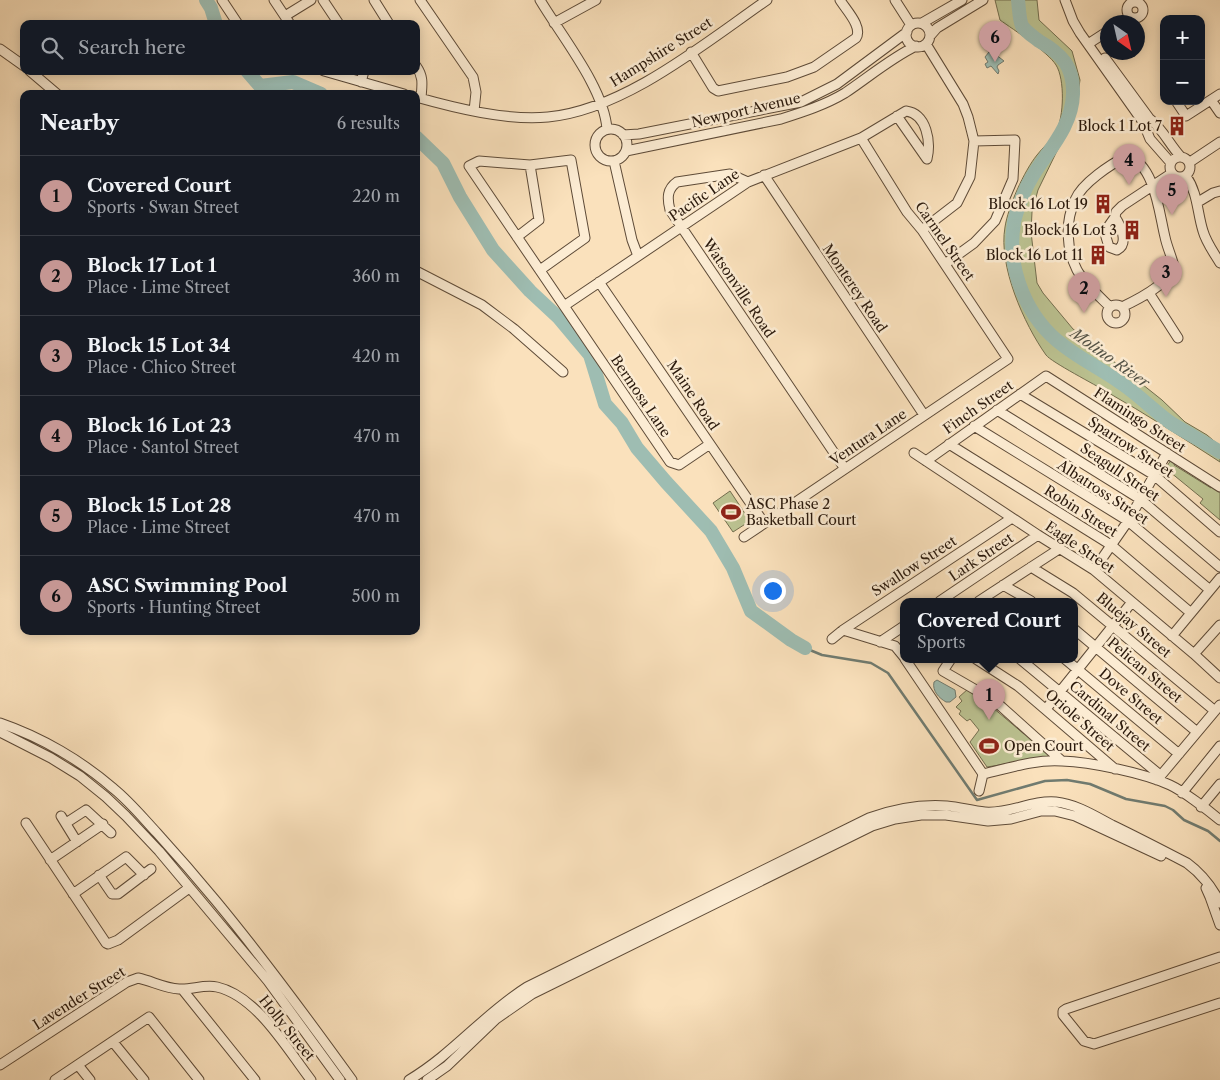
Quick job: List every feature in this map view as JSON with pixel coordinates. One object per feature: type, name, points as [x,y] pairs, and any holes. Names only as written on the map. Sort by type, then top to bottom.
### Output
[{"type":"street","points":[[222,0],[235,20]]},
{"type":"street","points":[[274,0],[287,20],[310,0]]},
{"type":"street","points":[[323,0],[336,20]]},
{"type":"street","points":[[374,0],[386,20]]},
{"type":"street","points":[[420,0],[472,77],[476,92],[474,111]]},
{"type":"street","points":[[540,0],[595,87],[602,103],[607,130]]},
{"type":"street","points":[[554,23],[596,0]]},
{"type":"street","name":"Hampshire Street","points":[[420,98],[474,111],[518,116],[546,117],[578,112],[629,91],[691,52],[767,0]]},
{"type":"street","points":[[691,52],[714,88],[718,91],[787,77],[814,67],[859,34],[858,28],[840,0]]},
{"type":"street","points":[[895,0],[909,28],[907,39],[912,45],[924,42]]},
{"type":"street","points":[[909,28],[922,23],[962,0]]},
{"type":"street","name":"Newport Avenue","points":[[626,151],[781,119],[822,105],[844,94],[902,53],[924,42],[937,28],[983,0]]},
{"type":"street","points":[[1065,0],[1073,21],[1125,91],[1143,122],[1150,140],[1171,168],[1177,177],[1186,176],[1191,169],[1190,162],[1186,158],[1175,158],[1171,168],[1153,185],[1122,206],[1116,212],[1116,217]]},
{"type":"street","points":[[1072,0],[1077,18],[1090,42]]},
{"type":"street","points":[[922,23],[928,28],[924,42],[963,104],[974,141],[970,177],[957,203],[922,230]]},
{"type":"street","name":"Newport Avenue","points":[[624,135],[639,134],[801,102],[837,84],[909,28]]},
{"type":"street","points":[[1090,42],[1100,36]]},
{"type":"street","points":[[0,49],[20,63]]},
{"type":"street","points":[[420,72],[423,81],[420,94]]},
{"type":"street","points":[[35,75],[52,90]]},
{"type":"street","points":[[337,75],[390,90]]},
{"type":"street","points":[[361,82],[363,75]]},
{"type":"street","points":[[1125,91],[1149,118],[1158,125],[1169,143],[1181,157]]},
{"type":"street","points":[[1205,104],[1220,94]]},
{"type":"street","points":[[1211,100],[1220,113]]},
{"type":"street","points":[[1179,105],[1186,116],[1203,105]]},
{"type":"street","points":[[906,111],[919,118],[927,132],[929,148],[926,159],[897,116],[906,111]]},
{"type":"street","name":"Pacific Lane","points":[[564,306],[748,182],[861,138],[897,116]]},
{"type":"street","points":[[607,130],[616,130],[624,135],[627,142],[626,151],[621,157],[614,161],[608,161],[599,156],[595,146],[598,135],[607,130]]},
{"type":"street","name":"Carmel Street","points":[[861,138],[907,212],[922,230],[1008,359]]},
{"type":"street","points":[[945,264],[974,243],[995,221],[1013,180],[1015,140],[974,141]]},
{"type":"street","points":[[1190,162],[1220,142]]},
{"type":"street","points":[[1110,307],[1082,277],[1073,259],[1067,228],[1075,199],[1087,183],[1127,156],[1134,158],[1153,185],[1164,236],[1174,267],[1170,275],[1148,293],[1122,307]]},
{"type":"street","points":[[540,270],[584,238],[571,160],[530,165],[479,161],[469,166],[564,306]]},
{"type":"street","points":[[614,161],[632,240],[638,256]]},
{"type":"street","points":[[517,237],[539,220],[530,165]]},
{"type":"street","name":"Watsonville Road","points":[[748,182],[730,174],[677,182],[669,191],[667,199],[670,210],[845,469]]},
{"type":"street","name":"Monterey Road","points":[[764,175],[924,415]]},
{"type":"street","points":[[1186,176],[1192,184],[1198,202],[1204,233],[1220,262]]},
{"type":"street","points":[[1198,202],[1220,191]]},
{"type":"street","points":[[420,273],[482,305],[514,329],[563,372]]},
{"type":"street","name":"Maine Road","points":[[599,282],[764,523]]},
{"type":"street","points":[[1148,293],[1178,338]]},
{"type":"street","points":[[1118,305],[1126,312],[1125,318],[1121,322],[1115,324],[1110,321],[1107,316],[1110,307],[1118,305]]},
{"type":"street","name":"Bermosa Lane","points":[[564,306],[670,462],[679,465],[710,444]]},
{"type":"street","name":"Ventura Lane","points":[[744,537],[1008,359]]},
{"type":"street","name":"Finch Street","points":[[926,461],[1046,376]]},
{"type":"street","name":"Flamingo Street","points":[[1046,376],[1220,487]]},
{"type":"street","name":"Sparrow Street","points":[[1020,394],[1154,475],[1220,532]]},
{"type":"street","name":"Seagull Street","points":[[997,410],[1140,499],[1220,567]]},
{"type":"street","name":"Albatross Street","points":[[974,426],[1128,521],[1210,590]]},
{"type":"street","name":"Robin Street","points":[[949,444],[1111,545],[1191,613]]},
{"type":"street","name":"Eagle Street","points":[[914,453],[1094,570],[1220,678]]},
{"type":"street","points":[[1094,570],[1128,521],[1167,454]]},
{"type":"street","name":"Swallow Street","points":[[832,640],[842,630],[1012,518]]},
{"type":"street","name":"Lark Street","points":[[944,598],[1038,535]]},
{"type":"street","points":[[984,598],[1059,548]]},
{"type":"street","name":"Bluejay Street","points":[[1031,567],[1073,593],[1218,708]]},
{"type":"street","points":[[1172,636],[1220,578]]},
{"type":"street","points":[[1003,585],[1026,598]]},
{"type":"street","points":[[1046,709],[1132,602]]},
{"type":"street","points":[[1194,654],[1220,625]]},
{"type":"street","points":[[880,642],[900,629]]},
{"type":"street","points":[[842,630],[895,646],[900,651]]},
{"type":"street","name":"Pelican Street","points":[[1078,632],[1197,732]]},
{"type":"street","points":[[909,663],[983,774],[979,791]]},
{"type":"street","points":[[948,663],[943,671],[995,701],[1062,760]]},
{"type":"street","name":"Oriole Street","points":[[983,663],[1008,678],[1116,769]]},
{"type":"street","name":"Cardinal Street","points":[[1025,663],[1159,778]]},
{"type":"street","name":"Dove Street","points":[[1070,663],[1179,754]]},
{"type":"street","points":[[1213,671],[1220,663]]},
{"type":"street","points":[[1159,778],[1218,708]]},
{"type":"street","points":[[0,723],[55,748],[85,767],[114,789],[133,807],[199,880],[289,993],[352,1080]]},
{"type":"street","points":[[0,732],[51,758],[80,776],[126,816],[159,851],[268,981],[340,1080]]},
{"type":"street","points":[[1182,793],[1220,746]]},
{"type":"street","points":[[983,774],[1039,762],[1062,760],[1116,769],[1159,778],[1220,820]]},
{"type":"street","points":[[80,776],[85,767]]},
{"type":"street","points":[[1201,807],[1220,784]]},
{"type":"street","points":[[409,1080],[442,1058],[491,1012],[527,987],[868,818],[892,810],[920,806],[947,806],[1000,812],[1040,802],[1058,802],[1089,813],[1187,863],[1199,872],[1215,892],[1220,904]]},
{"type":"street","points":[[77,842],[63,819],[86,810],[104,824],[111,833]]},
{"type":"street","points":[[427,1080],[447,1066],[496,1019],[532,994],[872,826],[895,819],[921,815],[946,815],[988,821],[1041,810],[1075,816],[1186,868],[1206,888],[1220,925]]},
{"type":"street","points":[[26,823],[104,941],[108,944],[118,940],[190,888]]},
{"type":"street","points":[[50,860],[104,824]]},
{"type":"street","points":[[73,894],[99,875],[126,857],[148,872],[118,894],[110,891],[99,875]]},
{"type":"street","points":[[1220,957],[1066,1008],[1063,1011],[1063,1015],[1084,1041],[1094,1044],[1220,1003]]},
{"type":"street","name":"Lavender Street","points":[[0,1065],[133,979],[138,978],[169,988],[182,989]]},
{"type":"street","name":"Holly Street","points":[[182,989],[201,986],[217,987],[232,992],[246,1000],[260,1013],[311,1080]]},
{"type":"street","points":[[182,989],[255,1080]]},
{"type":"street","points":[[55,1080],[149,1018],[199,1080]]},
{"type":"street","points":[[113,1042],[144,1080]]},
{"type":"street","points":[[78,1065],[90,1080]]},
{"type":"green space","points":[[995,0],[1037,0],[1039,20],[1072,51],[1080,80],[1075,114],[1038,190],[1032,212],[1031,232],[1037,283],[1073,329],[1162,400],[1185,422],[1207,435],[1220,446],[1220,462],[1150,417],[1050,358],[1046,355],[1029,327],[1009,276],[1005,259],[1005,227],[1013,200],[1027,170],[1052,138],[1059,125],[1062,108],[1062,88],[1056,65],[1038,48],[1000,20]]},
{"type":"green space","points":[[1173,457],[1176,459],[1174,465],[1211,488],[1215,484],[1220,487],[1220,520],[1200,503],[1203,499],[1170,472],[1167,475],[1163,472]]},
{"type":"green space","name":"ASC Phase 2 Basketball Court","points":[[730,491],[750,521],[733,532],[713,503]]},
{"type":"green space","points":[[968,689],[990,708],[992,707],[1024,734],[1026,732],[1055,756],[987,767],[970,742],[979,730],[970,719],[967,721],[959,714],[961,711],[956,707],[962,701],[959,697]]},
{"type":"water","points":[[989,52],[1004,61],[997,67],[998,74],[991,66],[987,68],[985,64],[988,62],[985,57]]},
{"type":"water","points":[[937,680],[955,690],[956,697],[950,702],[946,702],[937,694],[934,682]]},
{"type":"waterway","points":[[206,0],[215,20]]},
{"type":"waterway","name":"Molino River","points":[[1018,0],[1022,26],[1032,36],[1060,56],[1069,69],[1073,85],[1071,109],[1066,122],[1060,135],[1028,185],[1015,217],[1012,240],[1013,258],[1022,292],[1039,322],[1064,346],[1128,388],[1171,423],[1220,452]]},
{"type":"waterway","points":[[250,75],[260,86],[293,82],[312,90]]},
{"type":"waterway","points":[[420,141],[443,163],[460,197],[493,250],[530,291],[559,318],[590,355],[605,404],[622,423],[637,448],[711,531],[733,568],[751,611],[805,648]]},
{"type":"waterway","points":[[805,648],[822,655],[871,663],[888,673],[977,800],[1045,781],[1067,780],[1090,784],[1126,799],[1165,806],[1173,810],[1184,820],[1208,831],[1220,841]]},
{"type":"place","name":"ASC Swimming Pool","points":[[995,62]]},
{"type":"place","name":"Block 1 Lot 7","points":[[1177,126]]},
{"type":"place","name":"Block 16 Lot 23","points":[[1129,185]]},
{"type":"place","name":"Block 16 Lot 19","points":[[1103,204]]},
{"type":"place","name":"Block 15 Lot 28","points":[[1172,215]]},
{"type":"place","name":"Block 16 Lot 3","points":[[1132,230]]},
{"type":"place","name":"Block 16 Lot 11","points":[[1098,255]]},
{"type":"place","name":"Block 15 Lot 34","points":[[1166,297]]},
{"type":"place","name":"Block 17 Lot 1","points":[[1084,313]]},
{"type":"place","name":"ASC Phase 2 Basketball Court","points":[[731,512]]},
{"type":"place","name":"Covered Court","points":[[989,720]]},
{"type":"place","name":"Open Court","points":[[989,746]]}]
